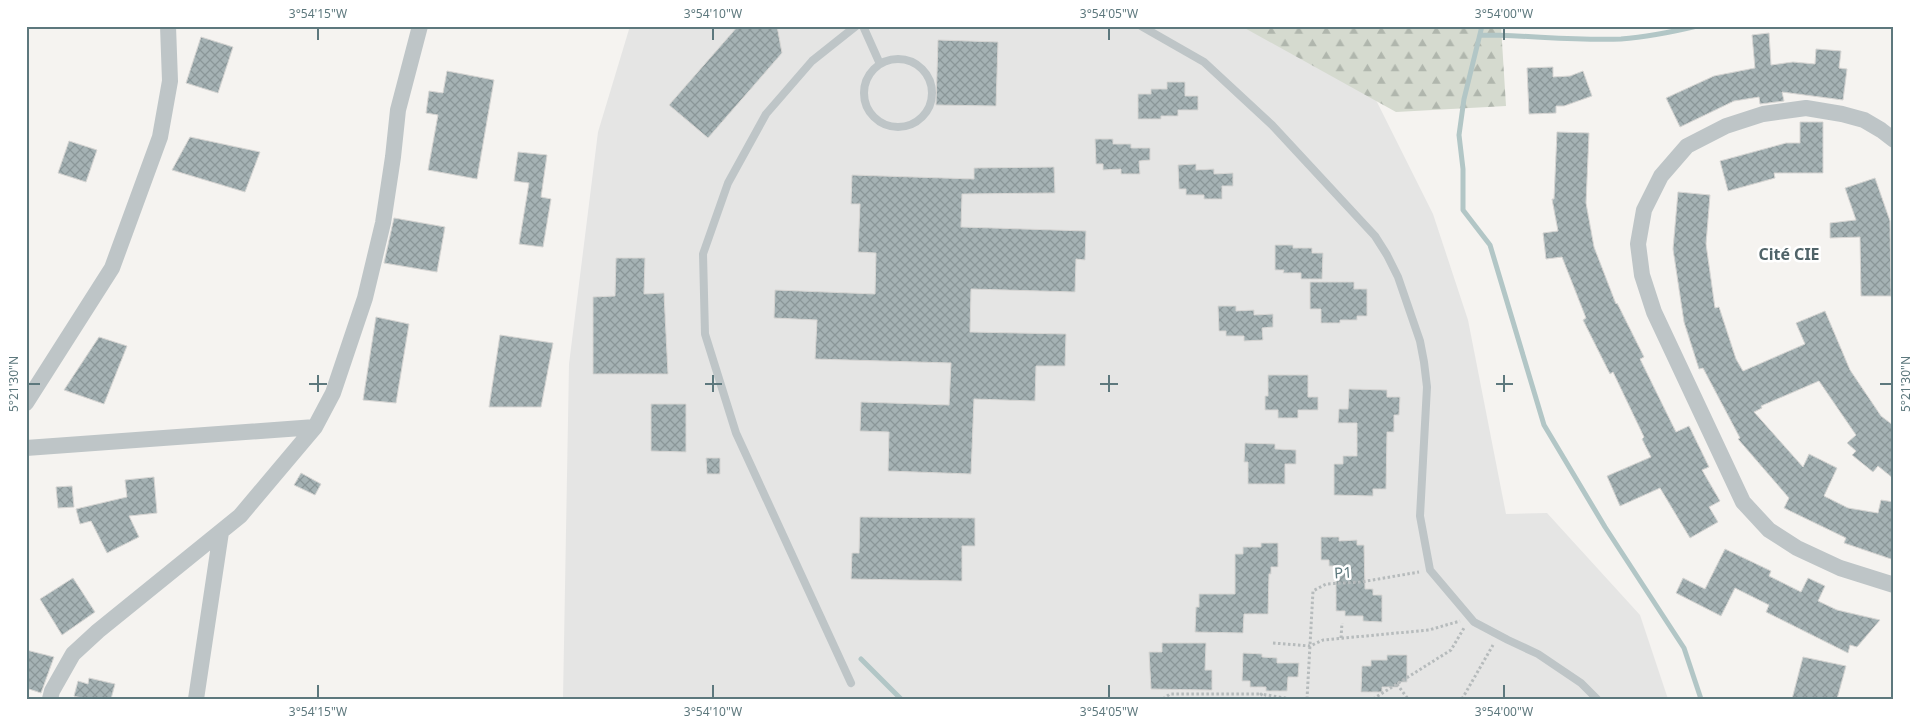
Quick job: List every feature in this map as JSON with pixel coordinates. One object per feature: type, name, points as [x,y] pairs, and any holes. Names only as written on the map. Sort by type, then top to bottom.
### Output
[{"type":"street","points":[[26,403],[112,268],[160,137],[170,81],[168,26]]},
{"type":"street","points":[[50,699],[52,691],[73,654],[98,631],[240,516],[315,427],[333,393],[365,298],[383,223],[398,110],[420,26]]},
{"type":"street","points":[[1894,140],[1864,120],[1806,108],[1763,114],[1726,126],[1687,146],[1661,176],[1644,210],[1638,244],[1642,275],[1654,312],[1743,502],[1769,530],[1796,548],[1840,568],[1894,585]]},
{"type":"street","points":[[26,448],[315,427]]},
{"type":"street","points":[[196,699],[221,532]]},
{"type":"lane","points":[[851,683],[736,433],[705,334],[703,254],[728,183],[766,114],[812,61],[856,26]]},
{"type":"lane","points":[[863,26],[880,64]]},
{"type":"lane","points":[[1141,26],[1204,62],[1272,125],[1375,236],[1387,255],[1401,286],[1420,341],[1424,362],[1427,388],[1420,516],[1430,570],[1474,622],[1538,654],[1581,683],[1597,699]]},
{"type":"lane","points":[[888,60],[906,60],[922,69],[927,76],[931,84],[931,102],[928,110],[915,123],[907,127],[889,127],[880,123],[868,111],[863,94],[864,85],[873,69],[880,64],[888,60]]},
{"type":"path","name":"P1","points":[[1310,646],[1313,591],[1326,584],[1361,582],[1430,570]]},
{"type":"path","points":[[1273,643],[1310,646],[1323,640],[1429,630],[1470,618]]},
{"type":"path","points":[[1374,699],[1451,650],[1470,618]]},
{"type":"path","points":[[1341,638],[1342,623]]},
{"type":"path","points":[[1462,699],[1498,635]]},
{"type":"path","points":[[1307,699],[1310,646]]},
{"type":"path","points":[[1397,684],[1408,699]]},
{"type":"path","points":[[1164,699],[1170,694],[1261,694],[1291,699]]},
{"type":"path","points":[[1261,694],[1266,699]]},
{"type":"shaded area","points":[[630,26],[1339,26],[1433,214],[1468,320],[1506,514],[1547,513],[1640,615],[1668,699],[563,699],[569,364],[598,132]]},
{"type":"green space","points":[[1241,26],[1501,26],[1506,106],[1396,112]]},
{"type":"building","points":[[738,26],[777,26],[782,53],[708,138],[669,105]]},
{"type":"building","points":[[1769,33],[1771,65],[1793,62],[1815,64],[1816,49],[1841,51],[1839,68],[1847,69],[1843,100],[1782,92],[1784,101],[1760,104],[1759,97],[1734,101],[1680,127],[1666,98],[1714,76],[1755,68],[1752,35]]},
{"type":"building","points":[[201,37],[233,47],[218,93],[186,83]]},
{"type":"building","points":[[938,40],[998,42],[996,106],[936,105]]},
{"type":"building","points":[[1553,67],[1553,77],[1570,76],[1583,71],[1592,96],[1564,106],[1556,106],[1556,113],[1529,114],[1527,68]]},
{"type":"building","points":[[447,71],[494,80],[477,179],[428,170],[438,115],[426,113],[429,91],[443,93]]},
{"type":"building","points":[[1167,82],[1185,82],[1185,96],[1198,96],[1198,110],[1178,110],[1178,116],[1161,116],[1161,119],[1138,119],[1138,94],[1151,94],[1151,89],[1167,89]]},
{"type":"building","points":[[1800,122],[1823,122],[1823,173],[1774,173],[1775,178],[1728,191],[1720,161],[1786,143],[1800,143]]},
{"type":"building","points":[[1557,132],[1589,133],[1586,203],[1594,247],[1616,304],[1644,357],[1640,359],[1676,432],[1689,426],[1709,467],[1702,470],[1720,501],[1709,507],[1718,522],[1690,538],[1660,488],[1620,506],[1607,476],[1651,457],[1642,439],[1644,437],[1613,372],[1610,374],[1583,320],[1586,318],[1562,257],[1546,259],[1543,233],[1558,231],[1552,199],[1554,199]]},
{"type":"building","points":[[190,137],[260,152],[245,192],[172,170]]},
{"type":"building","points":[[1095,139],[1113,139],[1113,144],[1131,144],[1131,148],[1150,148],[1150,160],[1139,161],[1140,174],[1121,174],[1121,169],[1103,170],[1103,164],[1096,164]]},
{"type":"building","points":[[69,141],[97,150],[86,182],[58,173]]},
{"type":"building","points":[[518,152],[547,155],[541,197],[551,199],[543,247],[519,244],[529,183],[514,181]]},
{"type":"building","points":[[1196,164],[1196,170],[1214,169],[1214,174],[1233,173],[1233,186],[1222,186],[1222,199],[1204,199],[1204,195],[1186,195],[1186,189],[1179,189],[1178,165]]},
{"type":"building","points":[[1054,167],[1055,193],[962,194],[961,227],[1086,231],[1085,260],[1076,259],[1075,292],[971,289],[970,332],[1066,334],[1065,366],[1036,366],[1035,401],[974,399],[971,474],[888,471],[889,432],[860,431],[861,402],[949,405],[951,363],[815,359],[817,320],[774,318],[775,290],[875,294],[876,253],[858,252],[860,204],[851,204],[852,175],[974,179],[974,168]]},
{"type":"building","points":[[1875,178],[1890,221],[1891,296],[1861,296],[1860,237],[1830,238],[1830,223],[1856,220],[1845,188]]},
{"type":"building","points":[[1678,192],[1710,195],[1706,244],[1715,308],[1719,307],[1736,359],[1743,371],[1805,344],[1796,323],[1825,311],[1850,370],[1881,416],[1894,426],[1894,479],[1878,466],[1873,472],[1852,455],[1856,451],[1847,443],[1856,435],[1819,381],[1761,406],[1762,408],[1754,412],[1803,467],[1809,454],[1837,468],[1824,496],[1848,508],[1878,513],[1881,500],[1894,502],[1894,560],[1844,543],[1846,538],[1784,508],[1789,498],[1738,439],[1740,438],[1703,368],[1699,369],[1684,322],[1673,249]]},
{"type":"building","points":[[394,218],[445,227],[437,272],[384,263]]},
{"type":"building","points":[[1275,245],[1293,245],[1293,248],[1312,248],[1312,253],[1323,253],[1322,279],[1301,279],[1301,273],[1283,273],[1284,270],[1275,270]]},
{"type":"building","points":[[616,258],[645,258],[644,294],[664,293],[668,374],[593,374],[593,297],[615,296]]},
{"type":"building","points":[[1310,282],[1354,282],[1354,289],[1367,289],[1367,316],[1357,316],[1357,320],[1340,320],[1340,323],[1321,323],[1321,309],[1310,309]]},
{"type":"building","points":[[1218,306],[1236,306],[1236,311],[1254,310],[1254,315],[1273,314],[1273,327],[1262,328],[1263,340],[1244,341],[1244,336],[1226,336],[1226,331],[1219,331]]},
{"type":"building","points":[[376,317],[409,324],[396,403],[363,400]]},
{"type":"building","points":[[500,335],[553,343],[541,407],[489,407]]},
{"type":"building","points":[[99,337],[127,346],[104,404],[64,390]]},
{"type":"building","points":[[1268,375],[1308,375],[1308,397],[1318,397],[1318,410],[1298,410],[1298,418],[1278,418],[1278,410],[1265,410],[1265,396],[1268,396]]},
{"type":"building","points":[[1349,389],[1387,390],[1387,397],[1400,397],[1399,415],[1394,415],[1394,432],[1387,432],[1386,489],[1373,489],[1373,496],[1334,495],[1334,464],[1343,464],[1343,456],[1357,456],[1357,423],[1338,423],[1339,409],[1348,409]]},
{"type":"building","points":[[651,404],[686,404],[686,452],[651,451]]},
{"type":"building","points":[[1245,443],[1275,444],[1275,449],[1296,450],[1296,464],[1285,464],[1285,484],[1248,484],[1248,462],[1244,462]]},
{"type":"building","points":[[706,458],[720,458],[720,474],[707,474]]},
{"type":"building","points":[[301,473],[321,484],[315,495],[294,485]]},
{"type":"building","points":[[154,477],[157,513],[129,516],[139,537],[107,553],[91,521],[80,524],[76,509],[127,497],[125,480]]},
{"type":"building","points":[[72,486],[74,507],[58,508],[56,487]]},
{"type":"building","points":[[860,517],[975,518],[975,546],[962,546],[962,581],[851,579],[852,553],[859,553]]},
{"type":"building","points":[[1321,537],[1339,537],[1339,541],[1357,540],[1357,545],[1364,545],[1365,589],[1373,589],[1373,595],[1382,595],[1382,622],[1363,621],[1363,616],[1345,616],[1345,611],[1336,611],[1336,566],[1329,566],[1329,560],[1321,560]]},
{"type":"building","points":[[1261,543],[1278,543],[1278,567],[1271,567],[1271,574],[1269,574],[1268,614],[1244,614],[1243,633],[1195,632],[1196,607],[1199,607],[1199,594],[1235,594],[1235,554],[1243,554],[1243,547],[1261,547]]},
{"type":"building","points":[[1725,549],[1771,571],[1769,576],[1801,592],[1808,578],[1825,586],[1818,601],[1837,610],[1880,620],[1857,647],[1850,645],[1848,653],[1766,612],[1769,605],[1735,588],[1721,616],[1676,593],[1683,578],[1705,589]]},
{"type":"building","points":[[73,578],[95,612],[62,635],[40,599]]},
{"type":"building","points":[[1162,643],[1206,643],[1205,670],[1212,670],[1212,690],[1151,689],[1149,652],[1162,652]]},
{"type":"building","points":[[26,650],[54,657],[41,693],[26,688]]},
{"type":"building","points":[[1243,653],[1262,654],[1262,657],[1277,658],[1277,663],[1299,663],[1298,677],[1288,677],[1287,691],[1266,691],[1266,687],[1250,687],[1250,681],[1242,681]]},
{"type":"building","points":[[1387,655],[1407,655],[1407,682],[1398,682],[1398,687],[1382,687],[1382,692],[1361,692],[1362,666],[1371,666],[1371,660],[1387,660]]},
{"type":"building","points":[[1803,657],[1846,666],[1837,699],[1792,699]]},
{"type":"building","points":[[89,678],[115,684],[111,699],[86,699],[74,696],[78,681],[88,684]]},
{"type":"waterway","points":[[1482,26],[1464,99],[1459,135],[1463,169],[1463,210],[1490,245],[1544,425],[1605,527],[1684,648],[1701,699]]},
{"type":"waterway","points":[[1480,35],[1621,39],[1697,26]]},
{"type":"waterway","points":[[861,659],[901,699]]},
{"type":"district","name":"Cité CIE","points":[[1789,254]]}]
